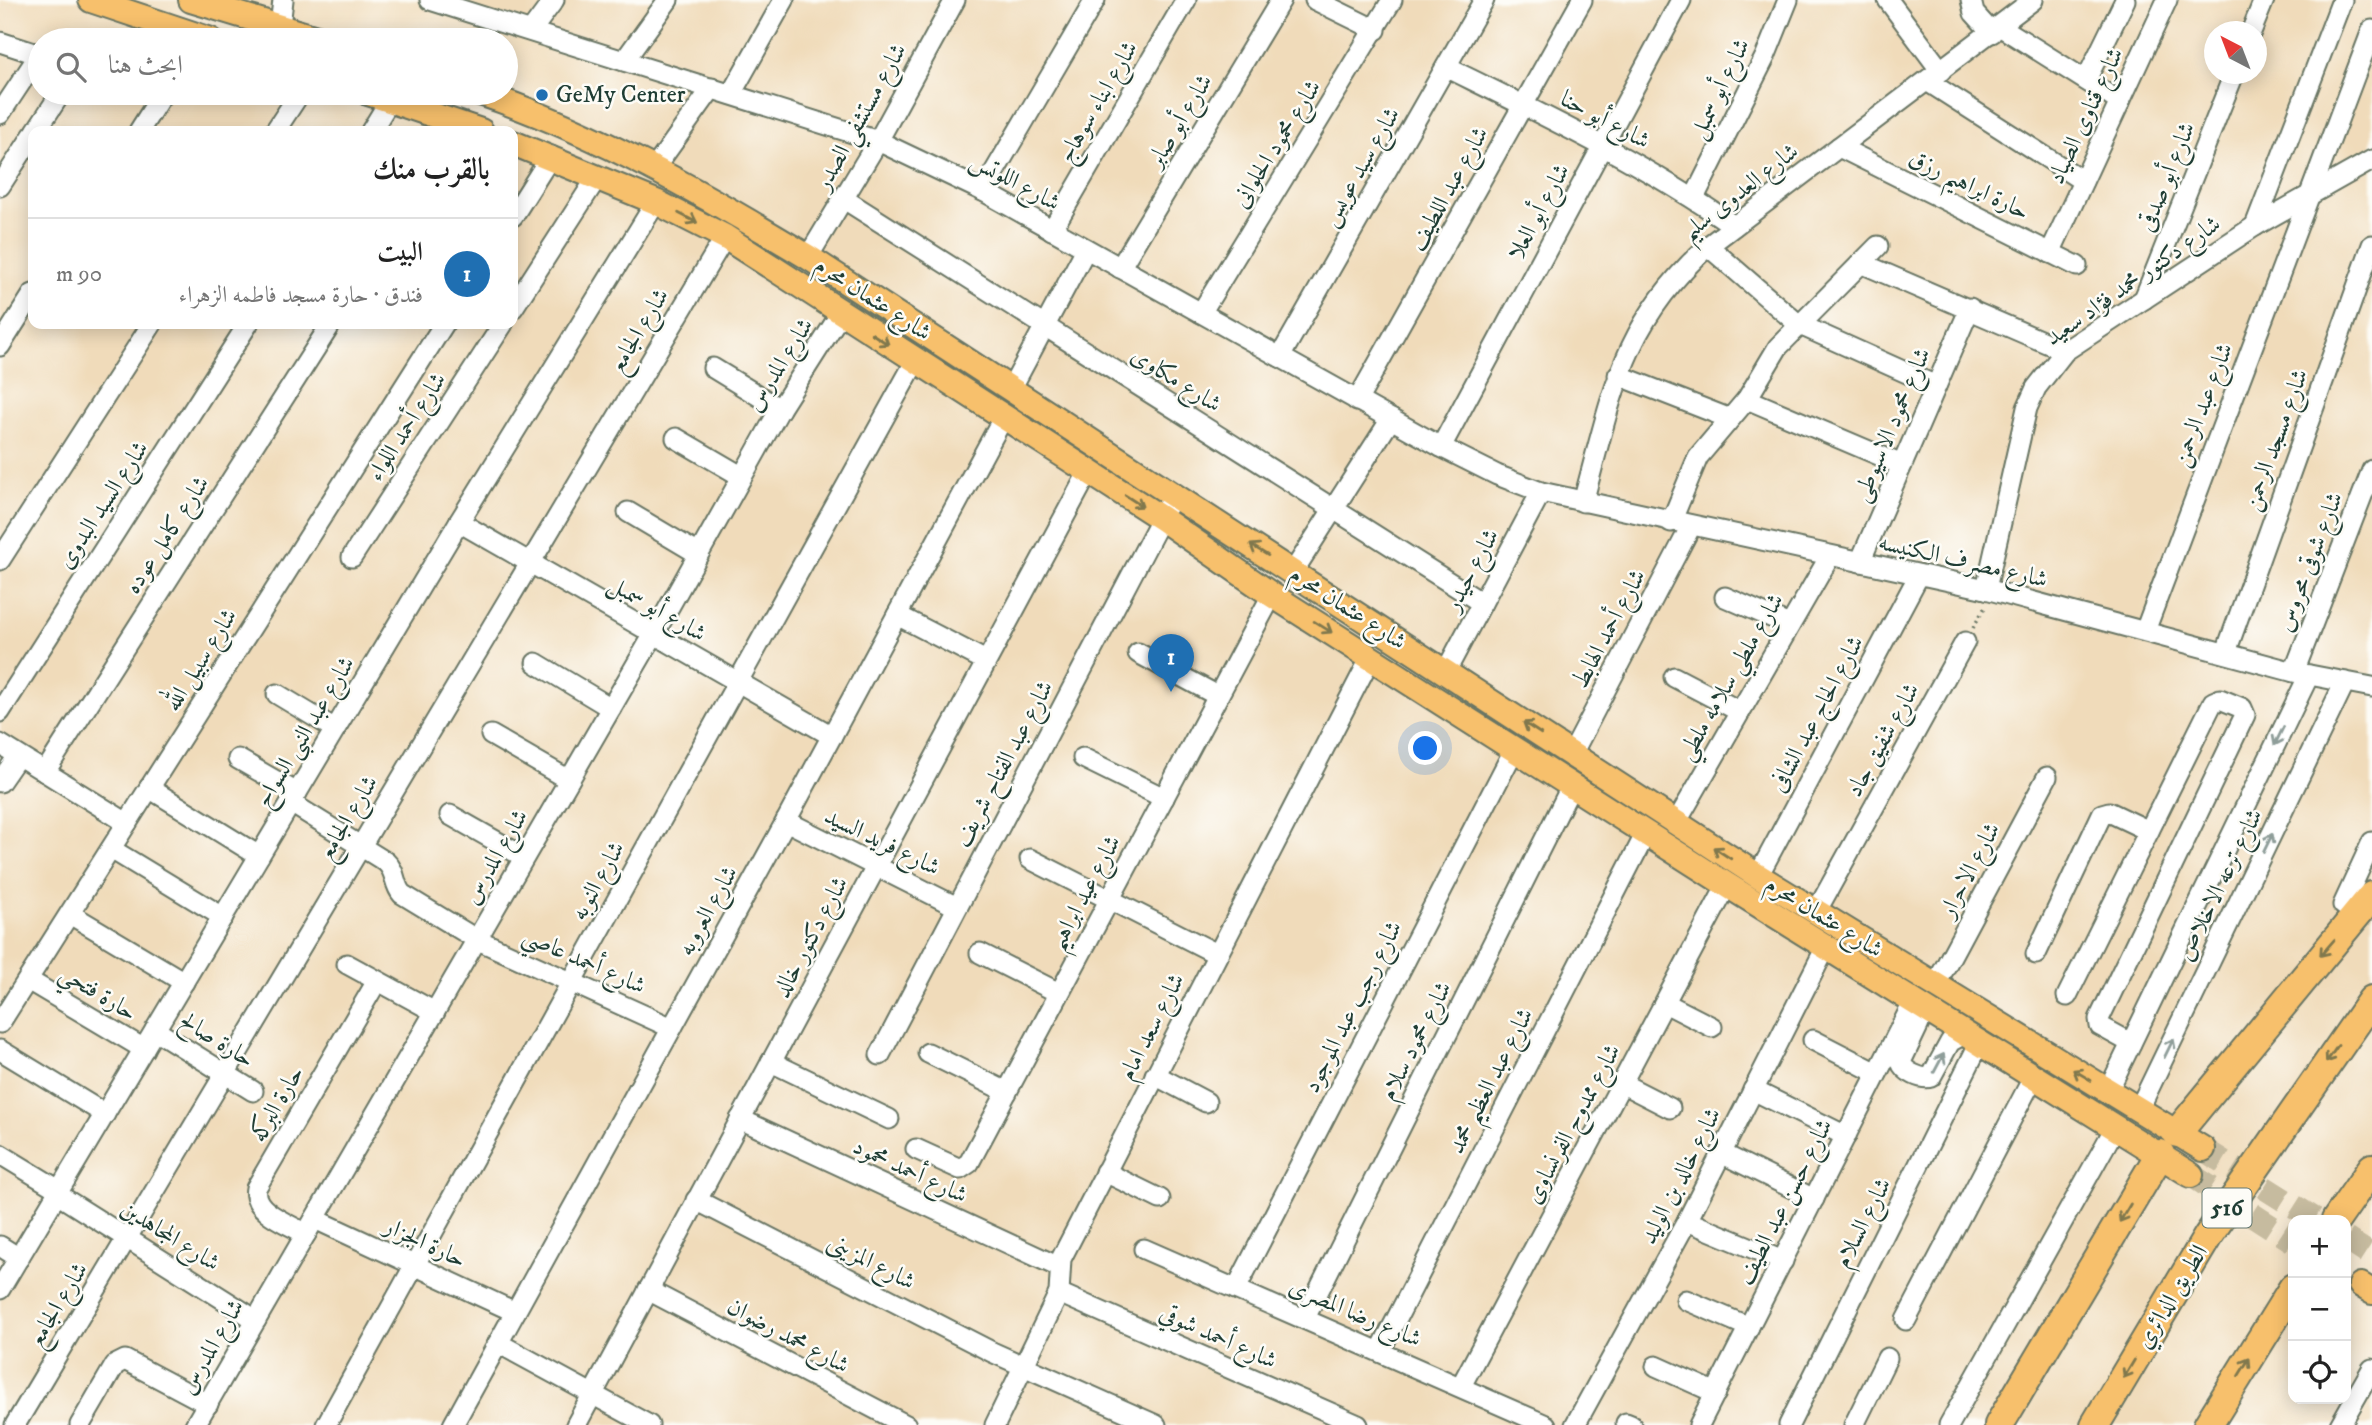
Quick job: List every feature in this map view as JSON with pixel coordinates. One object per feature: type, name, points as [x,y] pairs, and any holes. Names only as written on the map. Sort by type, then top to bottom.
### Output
[{"type":"highway","points":[[1998,1425],[2168,1144],[2372,896]]},
{"type":"highway","name":"الطريق الدائري","points":[[2095,1425],[2208,1236],[2372,1000]]},
{"type":"highway","points":[[2339,1215],[2372,1167]]},
{"type":"highway","points":[[2208,1425],[2288,1296]]},
{"type":"main road","points":[[91,0],[171,28]]},
{"type":"main road","points":[[191,0],[287,28]]},
{"type":"main road","points":[[400,105],[457,126]]},
{"type":"main road","name":"شارع عثمان محرم","points":[[512,105],[547,118],[654,169],[808,257],[1758,876],[2139,1110],[2191,1175]]},
{"type":"main road","name":"شارع عثمان محرم","points":[[518,145],[598,176],[725,237],[915,362],[1161,518],[1272,595],[1727,885],[2034,1076],[2116,1126],[2168,1144],[2203,1149]]},
{"type":"street","points":[[281,26],[283,0]]},
{"type":"street","points":[[531,31],[554,0]]},
{"type":"street","points":[[624,61],[668,0]]},
{"type":"street","points":[[654,169],[721,91],[784,0]]},
{"type":"street","name":"شارع مستشفي الصدر","points":[[808,257],[878,141],[955,0]]},
{"type":"street","points":[[983,191],[1095,0]]},
{"type":"street","name":"شارع ابناء سوهاج","points":[[1052,230],[1186,0]]},
{"type":"street","name":"شارع أبو صابر","points":[[1120,268],[1281,0]]},
{"type":"street","points":[[1315,0],[1376,30]]},
{"type":"street","name":"شارع محمود الحلوانى","points":[[1201,313],[1392,0]]},
{"type":"street","name":"شارع سيد عويس","points":[[1280,357],[1484,0]]},
{"type":"street","name":"شارع عبد اللطيف","points":[[1357,401],[1582,0]]},
{"type":"street","name":"شارع أبو العلا","points":[[1441,447],[1681,0]]},
{"type":"street","name":"شارع أبو سمبل","points":[[1693,198],[1765,57],[1788,0]]},
{"type":"street","points":[[1888,0],[1934,76],[2083,181]]},
{"type":"street","points":[[1970,0],[1974,13],[1996,30],[2120,102]]},
{"type":"street","name":"شارع العدوى سليم","points":[[1583,502],[1618,376],[1633,338],[1653,304],[1679,272],[1734,226],[2033,0]]},
{"type":"street","points":[[2086,80],[2125,0]]},
{"type":"street","name":"شارع قناوى الصياد","points":[[2050,253],[2168,0]]},
{"type":"street","points":[[2255,21],[2264,0]]},
{"type":"street","points":[[2255,226],[2342,0]]},
{"type":"street","name":"شارع اللوتس","points":[[442,2],[878,141],[983,191],[1441,447],[1497,475],[1541,492]]},
{"type":"street","name":"شارع عبد الرحمن","points":[[2145,631],[2372,30]]},
{"type":"street","points":[[0,42],[28,51]]},
{"type":"street","name":"شارع أبو حنا","points":[[1446,67],[1602,145],[1693,198],[1734,226]]},
{"type":"street","points":[[0,114],[28,73]]},
{"type":"street","name":"شارع أبو صدقى","points":[[2144,299],[2230,84]]},
{"type":"street","points":[[39,126],[53,105]]},
{"type":"street","points":[[142,126],[155,105]]},
{"type":"street","points":[[278,126],[292,105]]},
{"type":"street","points":[[372,126],[377,105]]},
{"type":"street","points":[[0,186],[28,142]]},
{"type":"street","name":"حارة ابراهيم رزق","points":[[1839,147],[2077,266]]},
{"type":"street","points":[[518,208],[551,156]]},
{"type":"street","name":"شارع دكتور محمد فؤاد سعيد","points":[[1990,590],[2027,408],[2036,388],[2065,351],[2255,226],[2372,160]]},
{"type":"street","points":[[518,300],[598,176]]},
{"type":"street","name":"شارع مكاوى","points":[[844,199],[1482,603]]},
{"type":"street","name":"شارع عبد النبى السواح","points":[[0,1289],[459,522],[656,202]]},
{"type":"street","name":"شارع الجامع","points":[[15,1425],[725,237]]},
{"type":"street","name":"شارع مسجد الرحمن","points":[[2226,652],[2372,245]]},
{"type":"street","points":[[1708,246],[1798,324],[1936,386]]},
{"type":"street","points":[[1671,522],[1698,457],[1728,418],[1747,399],[1772,355],[1798,324],[1878,246]]},
{"type":"street","points":[[1011,388],[1086,249]]},
{"type":"street","points":[[1861,263],[2065,351]]},
{"type":"street","points":[[0,346],[28,302]]},
{"type":"street","name":"شارع محمود الاسيوطى","points":[[1860,562],[1970,308]]},
{"type":"street","name":"شارع المدرس","points":[[195,1425],[654,634],[780,409],[841,313]]},
{"type":"street","points":[[0,561],[149,329]]},
{"type":"street","name":"شارع السيد البدوى","points":[[0,712],[245,329]]},
{"type":"street","name":"شارع كامل عوده","points":[[45,772],[328,329]]},
{"type":"street","name":"شارع سبيل الله","points":[[0,1023],[441,329]]},
{"type":"street","name":"شارع أحمد اللواء","points":[[352,557],[500,329]]},
{"type":"street","name":"شارع النوبه","points":[[326,1425],[569,982],[915,362]]},
{"type":"street","points":[[713,368],[780,409]]},
{"type":"street","points":[[1618,376],[1728,418]]},
{"type":"street","points":[[1747,399],[1902,465]]},
{"type":"street","name":"شارع العروبه","points":[[453,1425],[786,821],[1003,418]]},
{"type":"street","points":[[1293,572],[1391,419]]},
{"type":"street","points":[[676,438],[741,477]]},
{"type":"street","name":"شارع شوقى محروس","points":[[2302,673],[2372,470]]},
{"type":"street","name":"شارع دكتور خالد","points":[[576,1425],[1088,471]]},
{"type":"street","name":"شارع مصرف الكنيسه","points":[[1541,492],[1990,590],[2302,673],[2371,685]]},
{"type":"street","name":"شارع حيدر","points":[[1446,671],[1541,492]]},
{"type":"street","name":"شارع عبد الفتاح شريف","points":[[880,1055],[1173,496]]},
{"type":"street","points":[[628,512],[697,553]]},
{"type":"street","name":"شارع أبو سمبل","points":[[459,522],[737,684],[832,736]]},
{"type":"street","name":"شارع أحمد الهابط","points":[[1572,754],[1691,526]]},
{"type":"street","name":"شارع ملطي سلامه ملطي","points":[[1676,823],[1830,556]]},
{"type":"street","name":"شارع الحاج عبد الشافى","points":[[1758,876],[1919,575]]},
{"type":"street","name":"شارع عيد ابراهيم","points":[[916,1149],[954,1167],[964,1167],[1007,1092],[1272,595]]},
{"type":"street","points":[[1725,597],[1789,625]]},
{"type":"street","points":[[897,615],[986,661]]},
{"type":"street","name":"شارع شفيق جاد","points":[[1816,912],[1965,642]]},
{"type":"street","points":[[1138,653],[1218,696]]},
{"type":"street","name":"شارع سعد امام","points":[[995,1425],[1059,1293],[1062,1278],[1059,1267],[1105,1172],[1371,657]]},
{"type":"street","points":[[536,663],[611,708]]},
{"type":"street","name":"شارع ترعه الاخلاص","points":[[2108,1091],[2302,673]]},
{"type":"street","points":[[1674,677],[1739,711]]},
{"type":"street","name":"شارع ترعه الاخلاص","points":[[2139,1110],[2345,682]]},
{"type":"street","points":[[277,694],[335,729]]},
{"type":"street","points":[[2067,996],[2213,702],[2220,699],[2242,708],[2245,715],[2099,1019],[2100,1026],[2131,1043]]},
{"type":"street","points":[[491,735],[569,780]]},
{"type":"street","points":[[0,744],[127,823]]},
{"type":"street","name":"شارع رجب عبد الموجود","points":[[1236,1289],[1515,748]]},
{"type":"street","points":[[0,782],[18,755]]},
{"type":"street","points":[[1083,758],[1164,798]]},
{"type":"street","name":"شارع أحمد عاصي","points":[[238,759],[392,867],[397,889],[402,894],[476,939],[672,1028]]},
{"type":"street","name":"شارع الاحرار","points":[[1935,986],[2047,778]]},
{"type":"street","name":"شارع محمود سلام","points":[[1305,1318],[1572,785]]},
{"type":"street","points":[[149,788],[260,856]]},
{"type":"street","points":[[2036,954],[2102,814],[2109,812],[2149,831]]},
{"type":"street","points":[[450,815],[524,857]]},
{"type":"street","name":"شارع فريد السيد","points":[[786,821],[957,906]]},
{"type":"street","name":"شارع عبد العظيم محمد","points":[[1380,1351],[1646,833]]},
{"type":"street","points":[[2343,905],[2372,842]]},
{"type":"street","points":[[111,849],[223,916]]},
{"type":"street","points":[[1030,859],[1217,954]]},
{"type":"street","name":"شارع ممدوح الفرنساوى","points":[[1461,1386],[1727,885]]},
{"type":"street","points":[[70,914],[184,982]]},
{"type":"street","name":"شارع خالد بن الوليد","points":[[1575,1425],[1687,1221],[1826,947]]},
{"type":"street","points":[[981,953],[1059,993]]},
{"type":"street","points":[[347,964],[435,1012]]},
{"type":"street","name":"حارة فتحي","points":[[28,980],[144,1049]]},
{"type":"street","name":"حارة البركه","points":[[310,1227],[260,1206],[254,1195],[377,981]]},
{"type":"street","points":[[1915,1002],[1919,1024],[1900,1062],[1904,1068],[1924,1078],[1931,1077],[1951,1042],[1973,1038]]},
{"type":"street","name":"شارع حسن عبد الطيف","points":[[1699,1425],[1915,1002]]},
{"type":"street","points":[[1665,1003],[1712,1027]]},
{"type":"street","name":"حارة صالح","points":[[155,1030],[253,1091]]},
{"type":"street","name":"شارع السلام","points":[[1789,1425],[1973,1038]]},
{"type":"street","points":[[1813,1040],[1877,1073]]},
{"type":"street","points":[[0,1049],[105,1114]]},
{"type":"street","points":[[928,1053],[1007,1092]]},
{"type":"street","points":[[771,1062],[889,1119]]},
{"type":"street","points":[[1155,1075],[1206,1102]]},
{"type":"street","points":[[1906,1320],[2034,1076]]},
{"type":"street","points":[[1623,1084],[1670,1108]]},
{"type":"street","points":[[1754,1090],[1846,1136]]},
{"type":"street","name":"شارع أحمد محمود","points":[[740,1119],[1059,1267]]},
{"type":"street","points":[[1949,1425],[2116,1126]]},
{"type":"street","points":[[1721,1153],[1814,1199]]},
{"type":"street","points":[[3,1161],[58,1192]]},
{"type":"street","points":[[1105,1172],[1160,1199]]},
{"type":"street","name":"شارع المجاهدين","points":[[58,1192],[256,1320]]},
{"type":"street","name":"شارع المزينى","points":[[696,1200],[1024,1366],[1156,1425]]},
{"type":"street","points":[[1687,1221],[1783,1261]]},
{"type":"street","name":"حارة الجزار","points":[[310,1227],[413,1265],[515,1312]]},
{"type":"street","points":[[0,1246],[19,1258]]},
{"type":"street","name":"شارع رضا المصرى","points":[[1144,1250],[1546,1425]]},
{"type":"street","name":"شارع محمد رضوان","points":[[649,1290],[906,1425]]},
{"type":"street","name":"شارع أحمد شوقي","points":[[1059,1293],[1358,1425]]},
{"type":"street","points":[[1686,1300],[1749,1327]]},
{"type":"street","points":[[498,1343],[649,1425]]},
{"type":"street","points":[[1854,1425],[1886,1358]]},
{"type":"street","points":[[80,1425],[114,1365],[125,1360],[208,1404]]},
{"type":"street","points":[[1656,1366],[1716,1393]]},
{"type":"street","points":[[2340,1425],[2372,1369]]},
{"type":"path","points":[[1965,642],[1990,590]]},
{"type":"tunnel","points":[[2203,1149],[2308,1215]]},
{"type":"tunnel","points":[[2191,1175],[2288,1238]]},
{"type":"tunnel","points":[[2351,1242],[2372,1256]]},
{"type":"place","name":"GeMy Center","points":[[542,95]]},
{"type":"place","name":"البيت","points":[[1171,692]]}]
